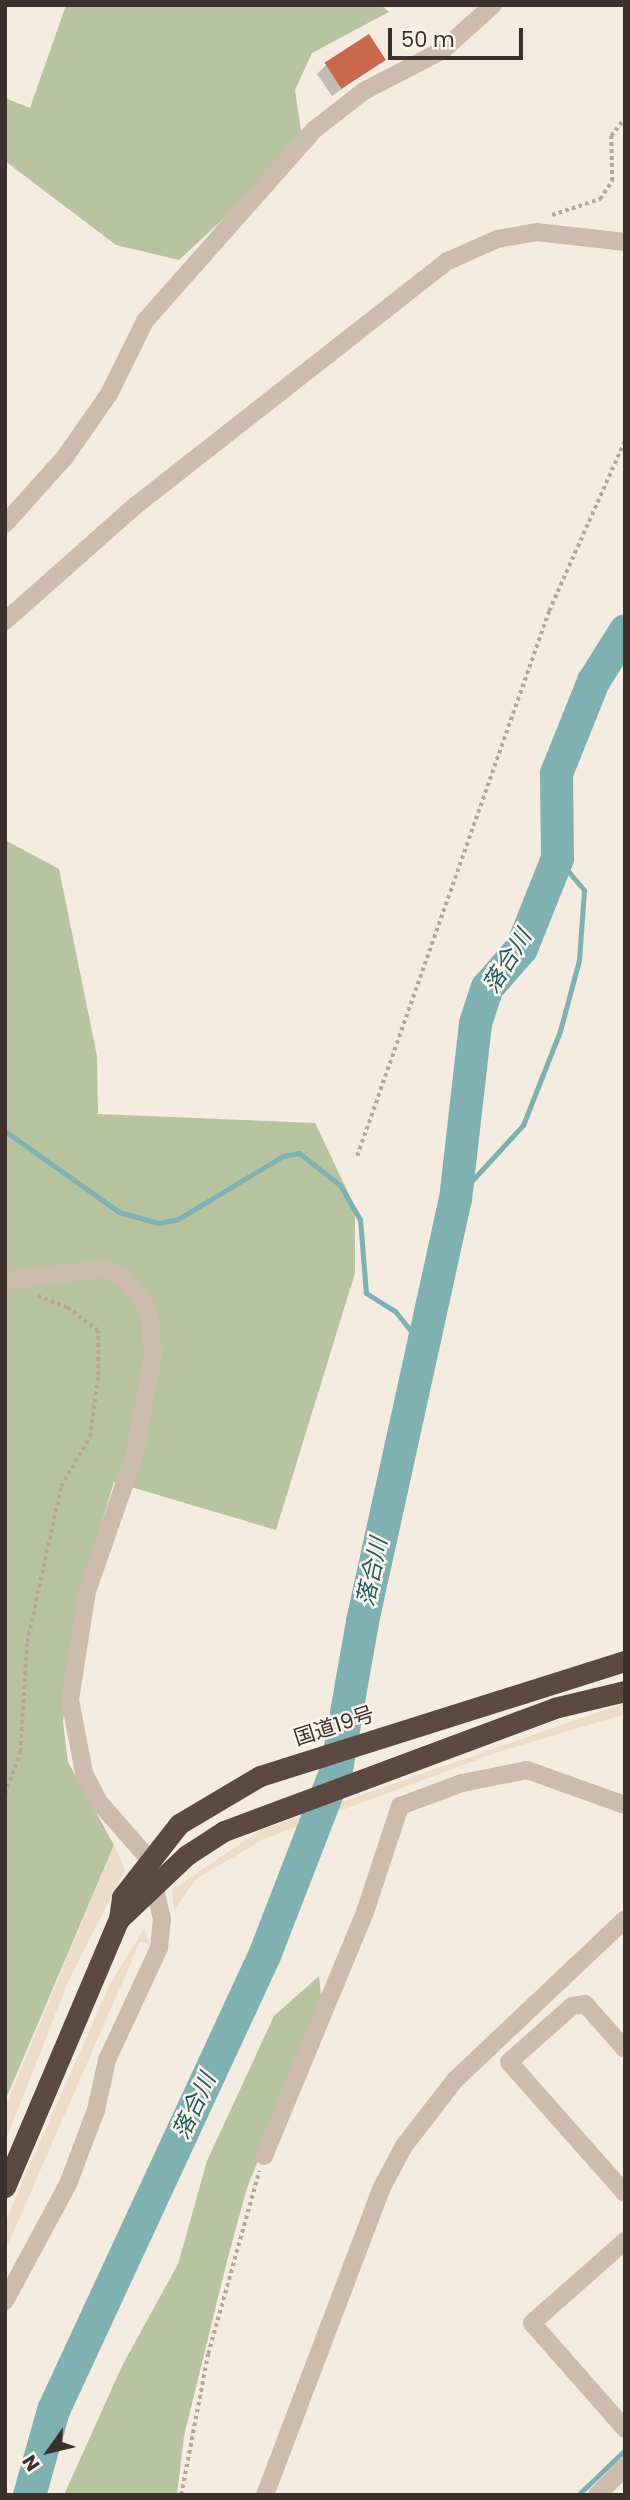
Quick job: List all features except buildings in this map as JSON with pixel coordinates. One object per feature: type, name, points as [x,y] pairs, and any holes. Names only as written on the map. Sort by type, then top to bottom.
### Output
[{"type":"highway","name":"国道19号","points":[[5,2187],[119,1919],[121,1897],[148,1858],[199,1807],[260,1776],[625,1661]]},
{"type":"highway","name":"国道19号","points":[[119,1919],[155,1889],[187,1855],[270,1811],[554,1708],[625,1691]]},
{"type":"street","points":[[5,524],[65,457],[109,394],[145,321],[314,130],[363,91],[443,50],[493,5]]},
{"type":"street","points":[[5,621],[146,498],[426,275],[470,250],[536,232],[625,242]]},
{"type":"street","points":[[5,1280],[103,1269],[123,1277],[149,1310],[153,1356],[134,1457],[88,1591],[70,1700],[83,1773],[148,1858],[155,1889],[159,1948],[121,2024],[68,2184],[5,2301]]},
{"type":"street","points":[[264,2156],[365,1912],[400,1806],[462,1783],[527,1770],[625,1805]]},
{"type":"street","points":[[265,2495],[381,2189],[404,2146],[455,2080],[625,1919]]},
{"type":"street","points":[[625,2049],[585,2004],[572,2006],[509,2062],[625,2193]]},
{"type":"street","points":[[625,2242],[532,2323],[625,2429]]},
{"type":"street","points":[[597,2495],[625,2467]]},
{"type":"path","points":[[536,232],[553,214],[600,199],[612,181],[611,136],[625,118]]},
{"type":"path","points":[[357,1156],[549,611],[625,440]]},
{"type":"path","points":[[5,1794],[20,1752],[32,1621],[61,1486],[90,1437],[99,1352],[98,1331],[88,1321],[48,1298],[24,1294]]},
{"type":"path","points":[[181,2495],[208,2354],[264,2156]]},
{"type":"green space","points":[[66,5],[381,5],[389,12],[312,53],[295,90],[303,145],[179,260],[116,245],[5,161],[5,98],[30,108]]},
{"type":"green space","points":[[5,840],[59,869],[97,1056],[98,1114],[315,1123],[355,1207],[355,1273],[276,1530],[114,1482],[76,1607],[63,1722],[68,1762],[114,1845],[5,2101]]},
{"type":"green space","points":[[319,1976],[322,2004],[247,2188],[227,2261],[184,2436],[177,2495],[64,2495],[122,2366],[178,2264],[207,2161],[274,2016]]},
{"type":"shaded area","points":[[625,1703],[625,1714],[498,1752],[264,1839],[196,1879],[174,1910],[172,1890],[261,1830]]},
{"type":"shaded area","points":[[114,1845],[125,1870],[68,1982],[5,2142],[5,2107]]},
{"type":"shaded area","points":[[144,1929],[150,1944],[140,1942],[5,2251],[5,2224],[20,2187],[111,1982]]},
{"type":"waterway","name":"落合川","points":[[29,2495],[53,2410],[264,1955],[336,1769],[362,1621],[455,1199],[475,1023],[487,987],[521,948],[557,858],[556,773],[593,681],[625,630]]},
{"type":"waterway","points":[[455,1199],[523,1125],[560,1031],[579,960],[584,890],[557,858]]},
{"type":"waterway","points":[[5,1131],[119,1212],[158,1223],[178,1219],[283,1156],[299,1153],[340,1185],[360,1219],[366,1293],[395,1311],[422,1345]]},
{"type":"waterway","points":[[578,2495],[625,2450]]}]
